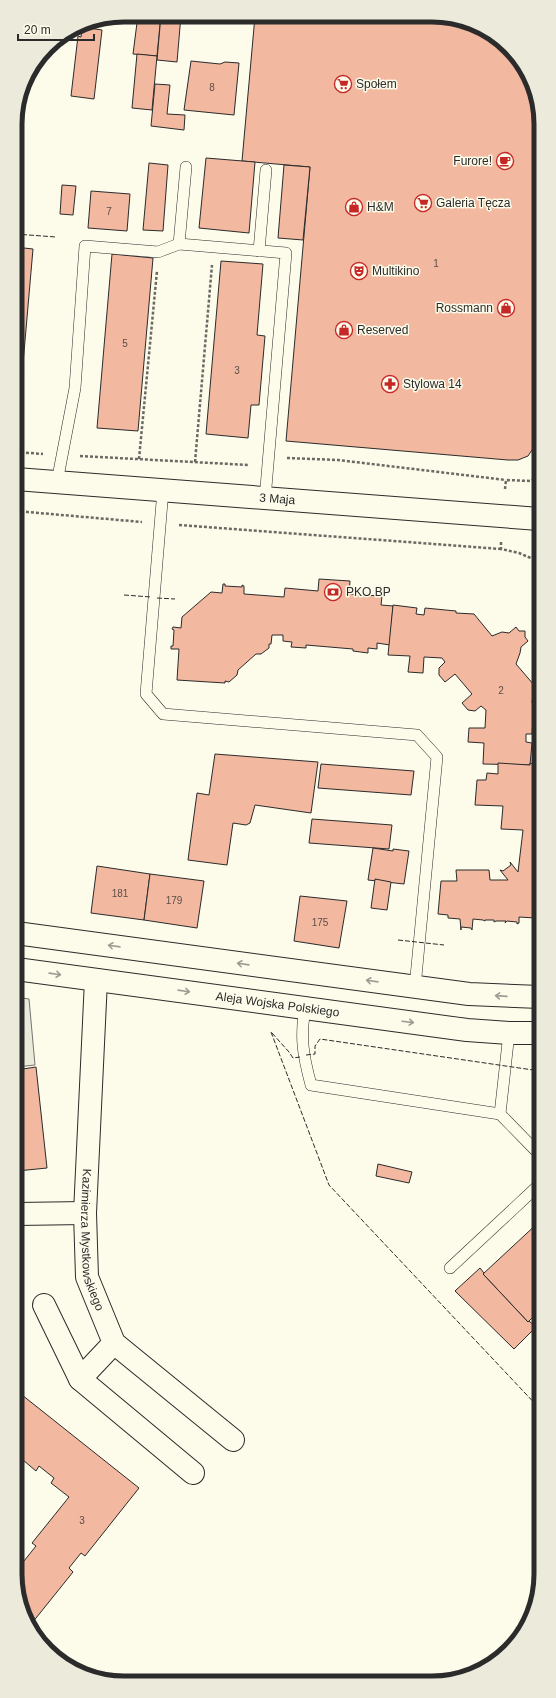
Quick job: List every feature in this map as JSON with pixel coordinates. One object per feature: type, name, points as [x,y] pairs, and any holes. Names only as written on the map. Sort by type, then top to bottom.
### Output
[{"type":"street","name":"3 Maja","points":[[22,479],[534,520]]},
{"type":"street","points":[[22,934],[469,994],[534,997]]},
{"type":"street","name":"Aleja Wojska Polskiego","points":[[22,970],[467,1030],[534,1033]]},
{"type":"street","name":"Kazimierza Mystkowskiego","points":[[96,980],[85,1213],[87,1277],[114,1343],[233,1440]]},
{"type":"street","points":[[22,1214],[85,1213]]},
{"type":"street","points":[[44,1305],[80,1378],[193,1473]]},
{"type":"street","points":[[80,1378],[114,1343]]},
{"type":"lane","points":[[179,244],[186,167]]},
{"type":"lane","points":[[259,251],[266,170]]},
{"type":"lane","points":[[57,482],[75,388],[85,246],[158,252],[179,244],[286,253],[265,499]]},
{"type":"lane","points":[[163,490],[159,523],[146,694],[163,714],[417,735],[436,756],[415,987]]},
{"type":"lane","points":[[305,1008],[301,1031],[303,1056],[311,1085],[500,1114],[534,1149]]},
{"type":"lane","points":[[500,1114],[509,1033]]},
{"type":"lane","points":[[450,1268],[534,1190]]},
{"type":"path","points":[[195,462],[213,247]]},
{"type":"path","points":[[139,459],[158,252]]},
{"type":"path","points":[[505,489],[506,480],[531,481],[534,479]]},
{"type":"path","points":[[22,512],[501,549],[519,552],[534,559]]},
{"type":"path","points":[[501,542],[501,549]]},
{"type":"shaded area","points":[[22,998],[29,999],[35,1065],[22,1066]]},
{"type":"building","points":[[137,22],[160,22],[157,56],[133,54]]},
{"type":"building","points":[[160,22],[180,22],[177,62],[157,60]]},
{"type":"building","name":"Galeria Tęcza","points":[[254,22],[438,22],[458,25],[471,30],[494,43],[504,52],[517,68],[529,91],[534,118],[534,447],[528,456],[518,460],[508,460],[286,441],[310,167],[242,161]]},
{"type":"building","points":[[90,28],[102,30],[94,99],[71,96],[78,36],[81,37],[82,32]]},
{"type":"building","points":[[137,54],[157,56],[152,110],[132,108]]},
{"type":"building","points":[[191,61],[220,64],[225,62],[239,63],[234,115],[184,110]]},
{"type":"building","points":[[155,84],[170,85],[167,114],[185,115],[184,130],[151,126]]},
{"type":"building","points":[[206,158],[255,162],[249,233],[199,228]]},
{"type":"building","points":[[149,163],[168,165],[163,231],[143,230]]},
{"type":"building","points":[[284,165],[310,167],[303,240],[278,238]]},
{"type":"building","points":[[62,185],[76,186],[73,215],[60,214]]},
{"type":"building","points":[[91,191],[130,194],[127,231],[88,228]]},
{"type":"building","points":[[22,248],[33,249],[22,375]]},
{"type":"building","points":[[112,254],[153,258],[138,431],[97,428]]},
{"type":"building","points":[[221,261],[263,264],[257,335],[265,336],[259,405],[251,405],[248,438],[206,434]]},
{"type":"building","points":[[319,579],[350,581],[349,594],[382,596],[381,605],[393,606],[390,645],[377,643],[377,649],[368,648],[368,653],[353,651],[353,649],[306,645],[306,648],[291,647],[292,642],[283,641],[283,635],[272,635],[269,648],[261,654],[256,654],[238,670],[237,675],[229,682],[177,680],[179,649],[171,649],[171,646],[173,646],[174,630],[172,629],[173,627],[181,628],[182,617],[211,592],[222,593],[223,584],[225,584],[225,586],[242,587],[242,585],[244,586],[244,594],[284,597],[285,588],[318,591]]},
{"type":"building","points":[[393,605],[417,608],[416,614],[424,615],[425,608],[474,614],[492,636],[502,632],[509,633],[516,627],[519,631],[525,631],[525,637],[528,641],[521,647],[516,664],[534,685],[532,703],[534,703],[532,734],[526,734],[526,742],[532,743],[530,765],[483,764],[484,743],[468,742],[469,728],[485,728],[486,710],[481,706],[475,711],[468,710],[462,703],[472,694],[455,674],[445,682],[439,675],[439,668],[445,662],[442,658],[424,657],[423,673],[408,672],[410,656],[388,655]]},
{"type":"building","points":[[215,754],[318,762],[311,813],[255,805],[250,823],[246,825],[233,823],[227,865],[188,860],[197,793],[209,795]]},
{"type":"building","points":[[498,763],[534,764],[534,918],[519,917],[519,923],[517,924],[517,922],[507,921],[505,923],[506,921],[494,922],[494,920],[485,921],[473,919],[472,930],[471,928],[461,927],[461,930],[460,919],[448,918],[448,915],[438,914],[441,881],[457,881],[456,870],[489,870],[490,880],[508,880],[500,870],[503,871],[511,865],[510,862],[518,872],[523,830],[501,829],[503,806],[475,805],[477,780],[486,780],[487,773],[498,774]]},
{"type":"building","points":[[321,764],[414,771],[411,795],[318,788]]},
{"type":"building","points":[[312,819],[392,825],[389,849],[309,843]]},
{"type":"building","points":[[373,848],[393,851],[393,849],[409,851],[404,884],[368,880]]},
{"type":"building","points":[[97,866],[150,874],[144,920],[91,913]]},
{"type":"building","points":[[150,874],[204,881],[197,928],[144,920]]},
{"type":"building","points":[[375,879],[391,882],[387,910],[371,908]]},
{"type":"building","points":[[300,896],[347,901],[339,948],[294,941]]},
{"type":"building","points":[[36,1067],[47,1168],[22,1170],[22,1069]]},
{"type":"building","points":[[378,1164],[412,1172],[409,1183],[376,1176]]},
{"type":"building","points":[[534,1227],[534,1316],[528,1322],[483,1274]]},
{"type":"building","points":[[480,1268],[484,1273],[483,1274],[528,1322],[529,1321],[534,1325],[534,1329],[514,1349],[455,1291]]},
{"type":"building","points":[[22,1395],[139,1488],[85,1556],[81,1553],[69,1568],[73,1572],[34,1621],[27,1607],[24,1594],[22,1559],[24,1561],[36,1546],[32,1543],[69,1497],[51,1483],[54,1478],[39,1466],[36,1471],[22,1459]]},
{"type":"fence","points":[[22,235],[56,237]]},
{"type":"fence","points":[[124,595],[151,597]]},
{"type":"fence","points":[[157,598],[175,599]]},
{"type":"fence","points":[[398,940],[444,945]]},
{"type":"fence","points":[[271,1032],[329,1185],[534,1403]]},
{"type":"fence","points":[[272,1033],[293,1058],[300,1057]]},
{"type":"fence","points":[[306,1055],[315,1054],[315,1046],[320,1039],[534,1070]]},
{"type":"place","name":"Społem","points":[[343,84]]},
{"type":"place","name":"Furore!","points":[[505,161]]},
{"type":"place","name":"Galeria Tęcza","points":[[423,203]]},
{"type":"place","name":"H&M","points":[[354,207]]},
{"type":"place","name":"Multikino","points":[[359,271]]},
{"type":"place","name":"Rossmann","points":[[506,308]]},
{"type":"place","name":"Reserved","points":[[344,330]]},
{"type":"place","name":"Stylowa 14","points":[[390,384]]},
{"type":"place","name":"PKO BP","points":[[333,592]]}]
